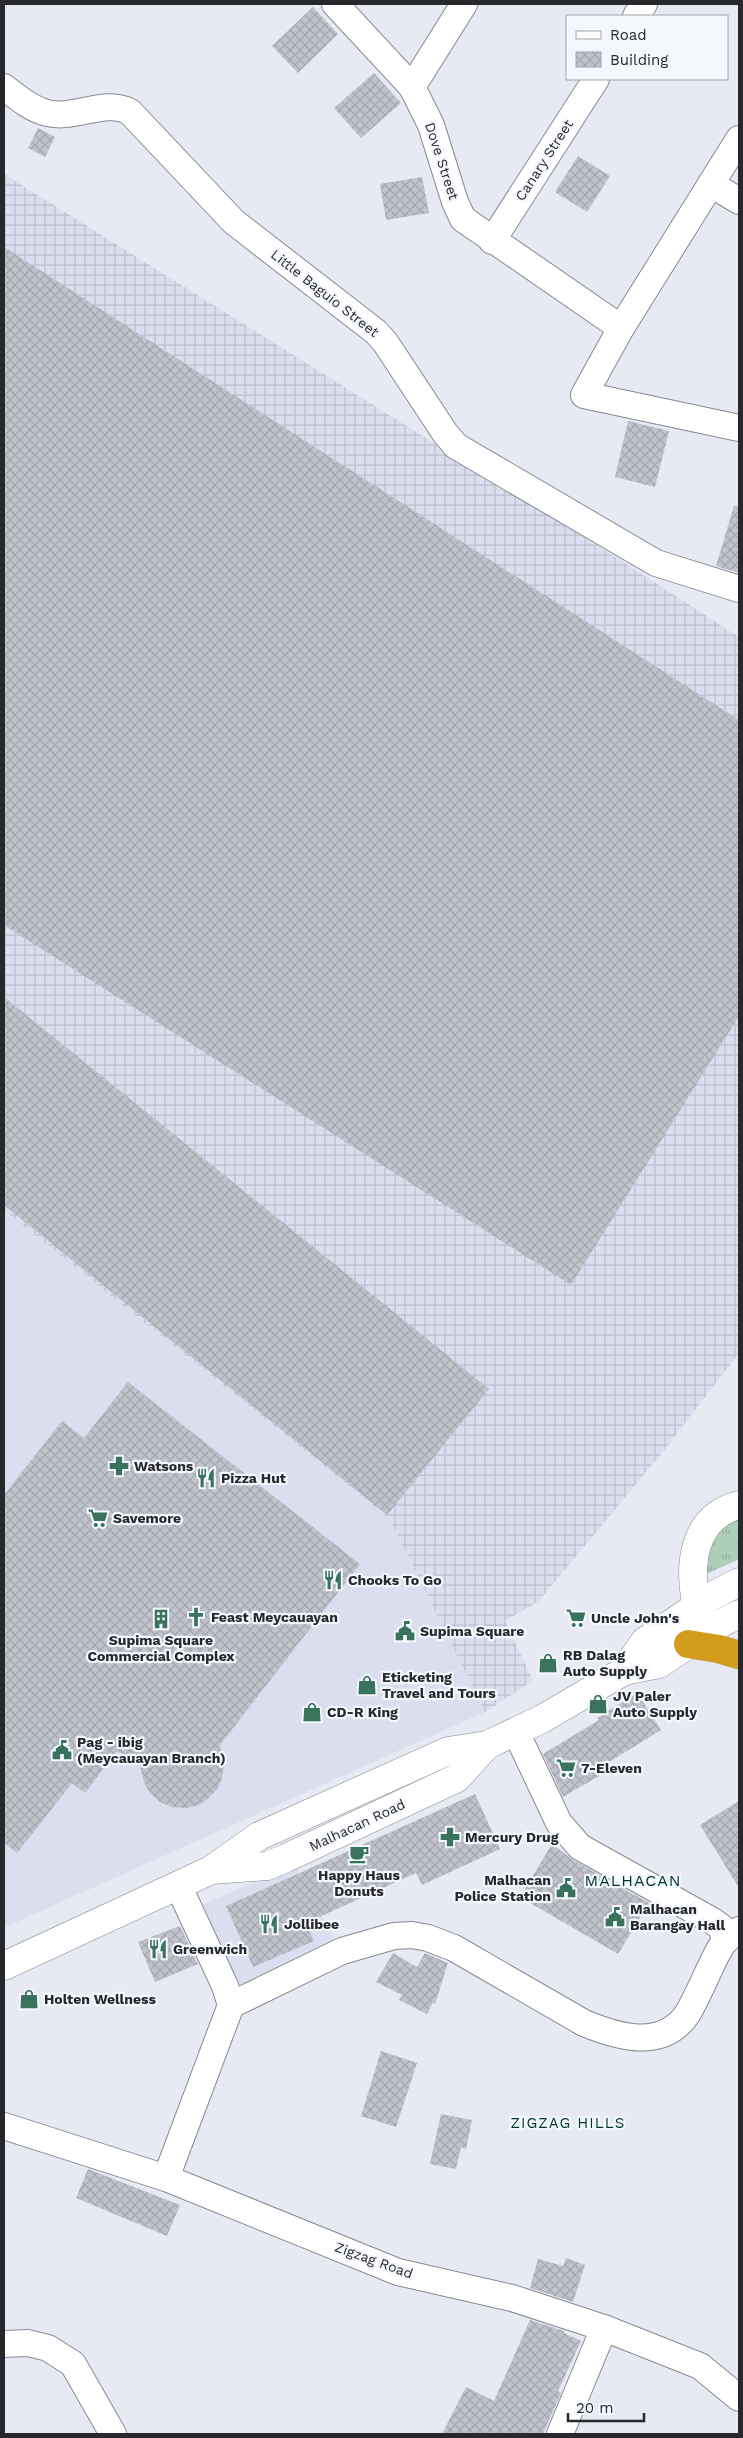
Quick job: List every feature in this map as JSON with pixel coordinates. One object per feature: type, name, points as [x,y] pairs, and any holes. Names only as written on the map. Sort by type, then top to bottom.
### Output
[{"type":"highway","points":[[688,1644],[713,1647],[739,1655]]},
{"type":"main road","points":[[697,1606],[691,1574],[696,1547],[704,1530],[713,1519],[726,1510],[739,1505]]},
{"type":"main road","points":[[624,1671],[645,1641],[697,1606],[739,1582]]},
{"type":"main road","points":[[4,1966],[211,1870],[259,1836],[448,1752],[487,1744],[516,1732],[601,1686],[624,1671],[659,1664],[688,1644],[739,1614]]},
{"type":"street","name":"Dove Street","points":[[335,4],[412,86],[431,125],[455,202],[463,219],[622,328]]},
{"type":"street","points":[[412,86],[464,4]]},
{"type":"street","points":[[637,15],[644,4]]},
{"type":"street","name":"Canary Street","points":[[492,240],[595,80]]},
{"type":"street","name":"Little Baguio Street","points":[[4,87],[23,102],[47,113],[73,115],[112,106],[123,108],[130,112],[234,222],[376,332],[385,342],[445,433],[456,446],[656,563],[739,589]]},
{"type":"street","points":[[739,139],[622,328],[584,395],[739,428]]},
{"type":"street","points":[[711,184],[739,201]]},
{"type":"street","points":[[231,2005],[342,1951],[394,1936],[412,1935],[428,1938],[454,1948],[584,2023],[603,2031],[634,2039],[665,2033],[687,2014],[732,1934],[711,1920],[580,1847],[559,1823],[516,1732]]},
{"type":"street","points":[[166,2178],[231,2005],[225,1986],[178,1885]]},
{"type":"street","name":"Zigzag Road","points":[[4,2126],[166,2178],[398,2272],[512,2298],[604,2328],[700,2366],[739,2398]]},
{"type":"street","points":[[560,2434],[604,2328]]},
{"type":"street","points":[[4,2344],[28,2343],[48,2348],[73,2364],[113,2434]]},
{"type":"shaded area","points":[[4,174],[589,540],[739,637],[739,1353],[665,1449],[539,1601],[505,1621],[533,1681],[485,1712],[389,1518],[4,1210]]},
{"type":"shaded area","points":[[4,1210],[389,1518],[485,1712],[5,1927],[4,1924]]},
{"type":"shaded area","name":"Jollibee","points":[[295,1865],[336,1943],[240,1987],[203,1904]]},
{"type":"green space","points":[[739,1511],[739,1559],[700,1577],[712,1534]]},
{"type":"building","points":[[313,7],[338,34],[298,73],[272,46]]},
{"type":"building","points":[[374,73],[401,103],[361,138],[334,108]]},
{"type":"building","points":[[38,128],[55,137],[45,157],[28,148]]},
{"type":"building","points":[[578,156],[610,176],[587,212],[555,192]]},
{"type":"building","points":[[422,177],[429,213],[386,220],[380,184]]},
{"type":"building","points":[[4,247],[739,720],[739,1016],[571,1285],[4,925]]},
{"type":"building","points":[[628,421],[669,431],[655,487],[615,477]]},
{"type":"building","points":[[734,506],[739,507],[739,573],[716,566]]},
{"type":"building","points":[[4,997],[489,1389],[387,1515],[4,1205]]},
{"type":"building","name":"Supima Square Commercial Complex","points":[[128,1382],[360,1564],[220,1745],[224,1766],[222,1778],[217,1789],[209,1798],[199,1805],[186,1808],[172,1807],[160,1802],[150,1793],[144,1782],[140,1766],[117,1751],[85,1793],[72,1783],[17,1853],[4,1843],[4,1495],[62,1421],[84,1438]]},
{"type":"building","points":[[637,1693],[661,1730],[606,1764],[609,1770],[563,1797],[543,1754],[599,1720],[597,1718]]},
{"type":"building","points":[[475,1794],[500,1849],[422,1885],[416,1873],[306,1923],[314,1941],[253,1967],[226,1906]]},
{"type":"building","points":[[739,1801],[739,1888],[700,1825]]},
{"type":"building","name":"Malhacan Police Station","points":[[552,1844],[573,1860],[649,1903],[618,1954],[520,1897]]},
{"type":"building","points":[[180,1926],[198,1964],[155,1982],[138,1942]]},
{"type":"building","points":[[393,1953],[417,1967],[425,1953],[448,1963],[435,2004],[433,2002],[427,2014],[399,2000],[402,1995],[376,1982]]},
{"type":"building","points":[[381,2051],[417,2063],[396,2127],[361,2116]]},
{"type":"building","points":[[441,2114],[472,2120],[466,2149],[461,2147],[456,2169],[430,2164]]},
{"type":"building","points":[[88,2169],[180,2205],[167,2236],[76,2198]]},
{"type":"building","points":[[566,2258],[585,2265],[573,2302],[530,2288],[538,2259],[563,2266]]},
{"type":"building","points":[[530,2320],[564,2331],[564,2333],[581,2341],[558,2391],[561,2393],[543,2434],[442,2434],[466,2387],[494,2401]]},
{"type":"place","name":"Watsons","points":[[119,1466]]},
{"type":"place","name":"Pizza Hut","points":[[206,1478]]},
{"type":"place","name":"Savemore","points":[[98,1518]]},
{"type":"place","name":"Chooks To Go","points":[[333,1580]]},
{"type":"place","name":"Feast Meycauayan","points":[[196,1617]]},
{"type":"place","name":"Uncle John's","points":[[576,1618]]},
{"type":"place","name":"Supima Square Commercial Complex","points":[[161,1619]]},
{"type":"place","name":"Supima Square","points":[[405,1631]]},
{"type":"place","name":"RB Dalag Auto Supply","points":[[548,1663]]},
{"type":"place","name":"Eticketing Travel and Tours","points":[[367,1685]]},
{"type":"place","name":"JV Paler Auto Supply","points":[[598,1704]]},
{"type":"place","name":"CD-R King","points":[[312,1712]]},
{"type":"place","name":"Pag - ibig (Meycauayan Branch)","points":[[62,1750]]},
{"type":"place","name":"7-Eleven","points":[[566,1768]]},
{"type":"place","name":"Mercury Drug","points":[[450,1837]]},
{"type":"place","name":"Happy Haus Donuts","points":[[359,1854]]},
{"type":"place","name":"Malhacan Police Station","points":[[566,1888]]},
{"type":"place","name":"Malhacan Barangay Hall","points":[[615,1917]]},
{"type":"place","name":"Jollibee","points":[[269,1924]]},
{"type":"place","name":"Greenwich","points":[[158,1949]]},
{"type":"place","name":"Holten Wellness","points":[[29,1999]]},
{"type":"district","name":"MALHACAN","points":[[633,1880]]},
{"type":"district","name":"ZIGZAG HILLS","points":[[568,2123]]}]
